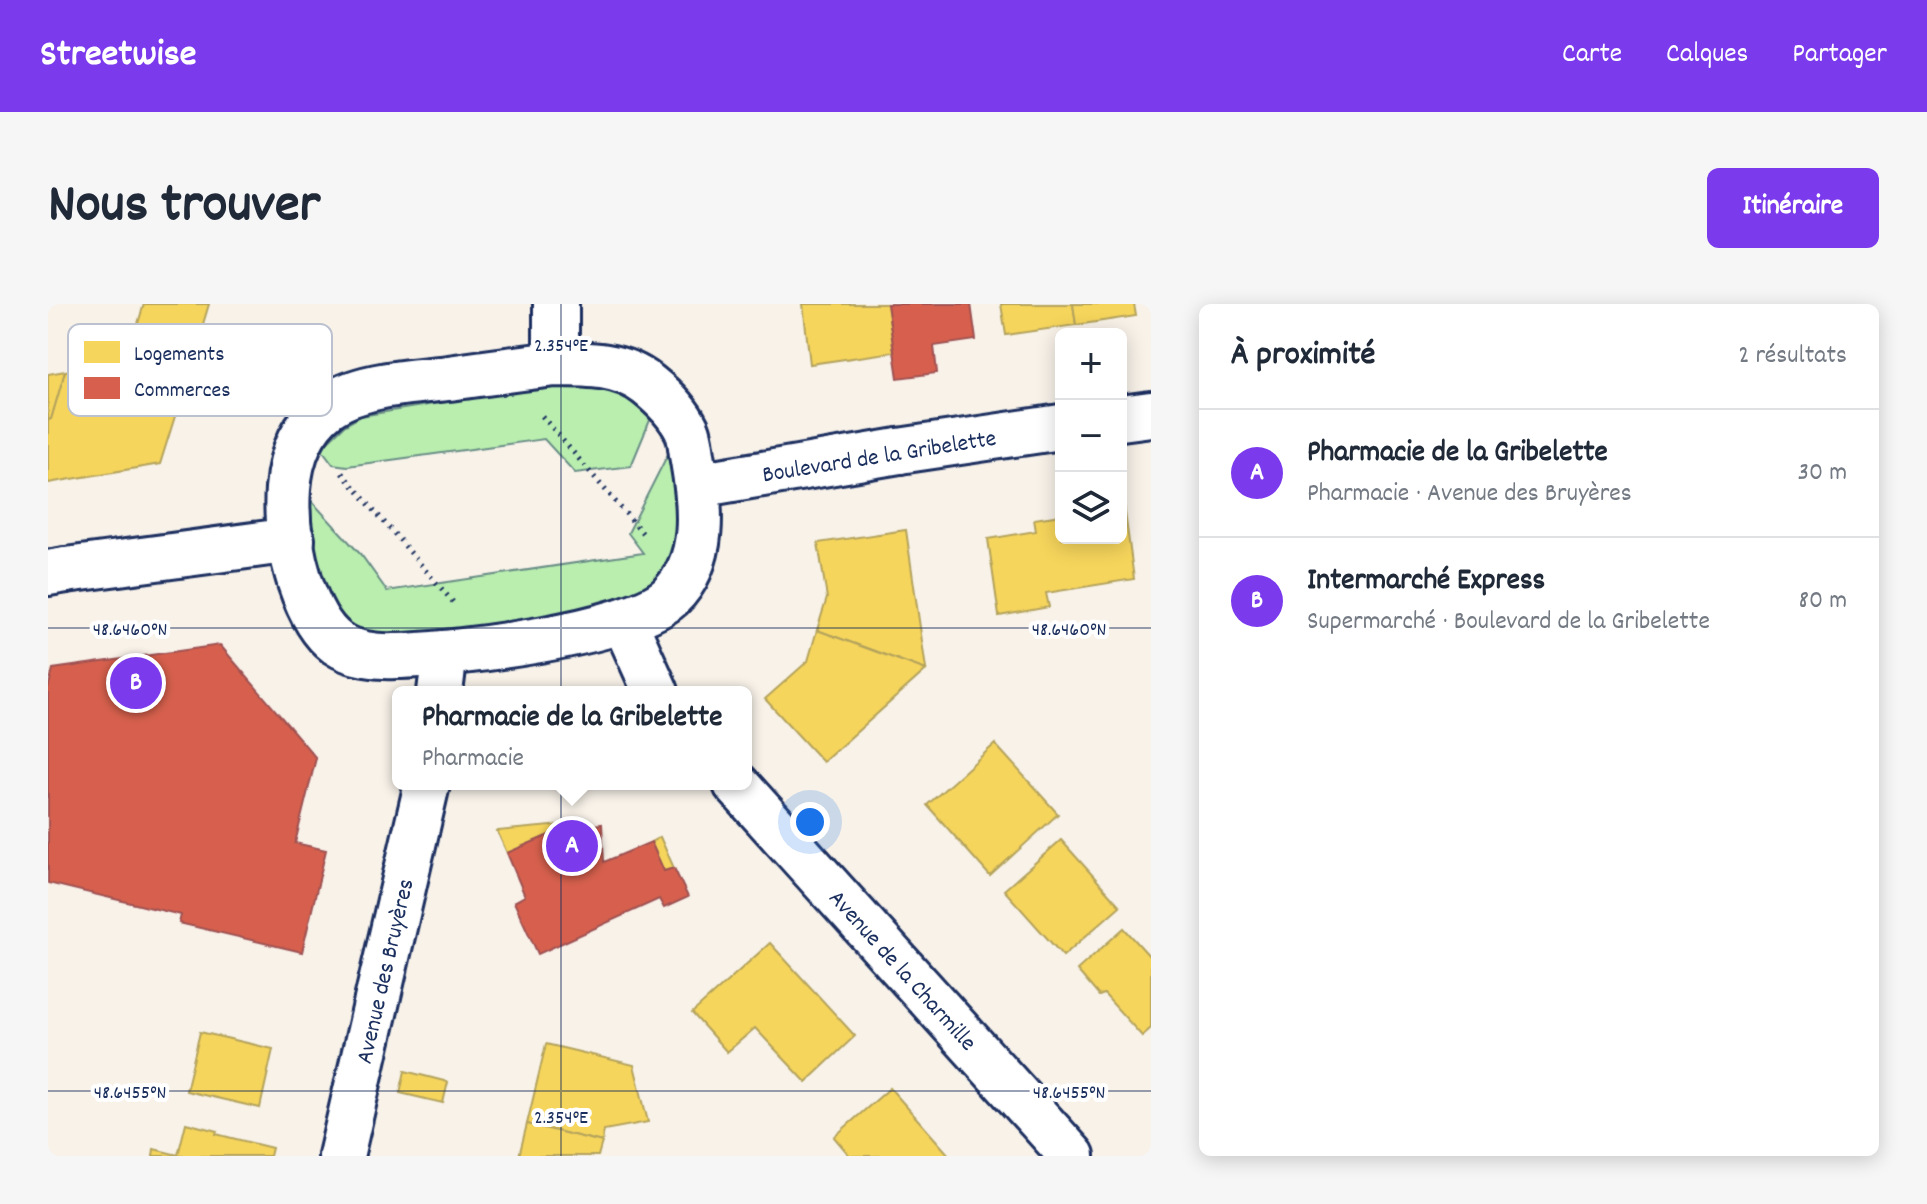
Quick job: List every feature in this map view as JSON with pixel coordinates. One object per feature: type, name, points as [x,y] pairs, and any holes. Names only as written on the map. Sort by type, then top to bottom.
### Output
[{"type":"street","points":[[556,304],[556,364]]},
{"type":"street","points":[[318,416],[305,429],[294,453],[288,494],[292,540],[306,600],[323,629],[338,643],[362,654],[393,656],[442,672],[491,646],[624,621],[650,610],[669,597],[683,579],[696,551],[699,530],[697,485],[688,431],[670,404],[647,383],[623,370],[596,365],[556,364],[371,388],[332,404]]},
{"type":"street","points":[[1127,417],[1151,414]]},
{"type":"street","name":"Boulevard de la Gribelette","points":[[697,485],[1055,428]]},
{"type":"street","points":[[57,572],[292,540]]},
{"type":"street","points":[[624,621],[653,686]]},
{"type":"street","name":"Avenue des Bruyères","points":[[341,1156],[426,790]]},
{"type":"street","name":"Avenue de la Charmille","points":[[741,790],[1072,1156]]},
{"type":"path","points":[[501,371],[683,579]]},
{"type":"path","points":[[305,429],[491,646]]},
{"type":"green space","points":[[580,380],[607,385],[653,413],[631,466],[575,473],[544,439],[347,466],[333,464],[321,448],[344,426],[361,416]]},
{"type":"green space","points":[[671,448],[678,480],[679,541],[669,564],[640,596],[551,617],[389,639],[364,632],[341,616],[314,571],[306,495],[362,556],[387,591],[643,553],[628,533]]},
{"type":"building: Logements","points":[[144,304],[209,304],[203,324],[138,324]]},
{"type":"building: Logements","points":[[803,304],[887,304],[894,352],[810,364]]},
{"type":"building: Logements","points":[[1001,304],[1073,304],[1076,325],[1006,335]]},
{"type":"building: Logements","points":[[1073,304],[1134,304],[1136,316],[1076,325]]},
{"type":"building: Logements","points":[[68,370],[68,416],[175,416],[160,464],[48,483],[48,420],[51,419],[65,371]]},
{"type":"building: Logements","points":[[65,371],[51,419],[48,420],[48,374]]},
{"type":"building: Logements","points":[[1055,516],[1055,544],[1127,544],[1127,527],[1134,579],[1046,593],[1049,607],[999,616],[988,539],[1036,531],[1034,519]]},
{"type":"building: Logements","points":[[906,530],[926,670],[817,630],[827,598],[818,543]]},
{"type":"building: Logements","points":[[817,630],[926,670],[823,762],[765,699],[808,661]]},
{"type":"building: Logements","points":[[995,744],[1058,814],[990,876],[927,805]]},
{"type":"building: Logements","points":[[562,825],[563,829],[507,853],[497,831]]},
{"type":"building: Logements","points":[[660,837],[674,868],[664,871],[651,842]]},
{"type":"building: Logements","points":[[1061,840],[1120,906],[1063,956],[1004,890]]},
{"type":"building: Logements","points":[[1124,928],[1151,958],[1151,1028],[1142,1036],[1104,994],[1099,996],[1077,970]]},
{"type":"building: Logements","points":[[770,943],[855,1036],[806,1082],[755,1028],[727,1052],[692,1013]]},
{"type":"building: Logements","points":[[200,1032],[273,1049],[260,1108],[186,1091]]},
{"type":"building: Logements","points":[[546,1044],[634,1065],[648,1122],[604,1130],[602,1142],[527,1124]]},
{"type":"building: Logements","points":[[405,1071],[448,1082],[443,1103],[400,1093]]},
{"type":"building: Logements","points":[[890,1088],[950,1156],[850,1156],[834,1137]]},
{"type":"building: Logements","points":[[186,1123],[272,1148],[270,1156],[153,1156],[154,1149],[178,1155]]},
{"type":"building: Logements","points":[[527,1124],[602,1142],[598,1156],[519,1156]]},
{"type":"building: Commerces","points":[[887,304],[971,304],[976,340],[934,346],[937,373],[898,378]]},
{"type":"building: Commerces","points":[[220,645],[316,758],[295,843],[326,850],[302,952],[179,923],[181,915],[48,883],[48,689],[53,669]]},
{"type":"building: Commerces","points":[[602,824],[604,862],[651,842],[664,871],[674,868],[688,897],[664,908],[659,899],[538,954],[514,902],[525,896],[507,853],[563,829]]},
{"type":"place","name":"Intermarché Express","points":[[136,683]]},
{"type":"place","name":"Pharmacie de la Gribelette","points":[[572,846]]}]
